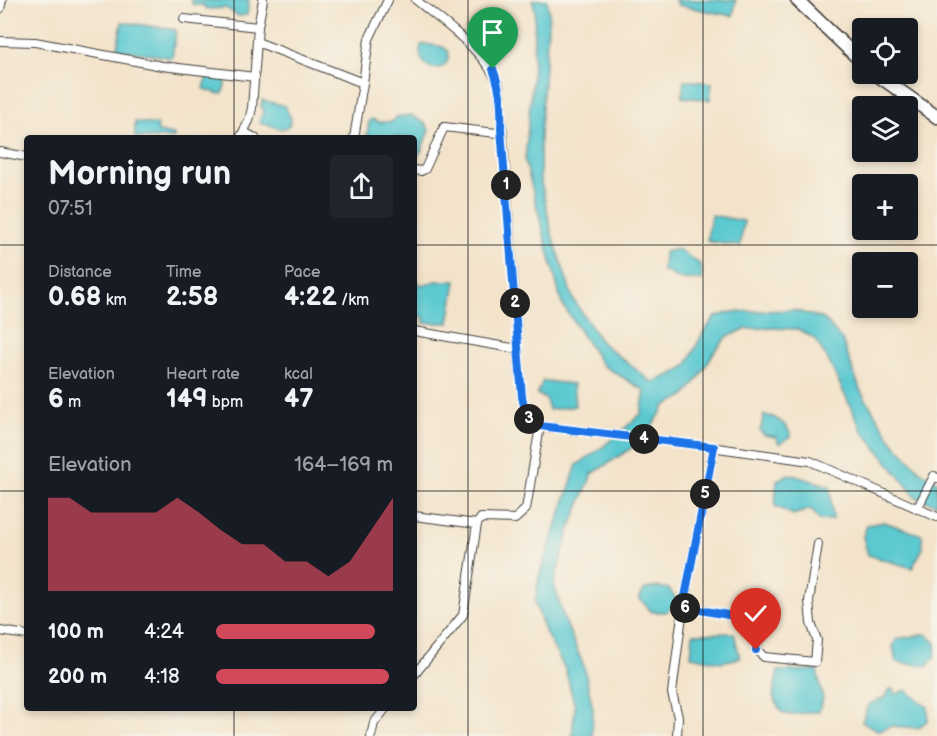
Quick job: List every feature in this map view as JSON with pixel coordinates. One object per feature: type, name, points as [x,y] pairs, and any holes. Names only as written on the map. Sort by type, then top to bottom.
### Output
[{"type":"main road","points":[[797,0],[852,53]]},
{"type":"main road","points":[[890,84],[937,117]]},
{"type":"street","points":[[0,9],[2,0]]},
{"type":"street","points":[[242,135],[252,108],[258,27],[263,0]]},
{"type":"street","points":[[354,135],[369,39],[388,0]]},
{"type":"street","points":[[416,0],[493,69],[499,85],[522,397],[527,418],[540,426],[810,461],[919,505],[937,517]]},
{"type":"street","points":[[184,19],[258,27]]},
{"type":"street","points":[[0,41],[35,42],[162,66],[255,76]]},
{"type":"street","points":[[257,42],[363,83]]},
{"type":"street","points":[[417,170],[425,169],[444,127],[496,133],[501,129]]},
{"type":"street","points":[[0,152],[24,156]]},
{"type":"street","points":[[417,332],[519,349]]},
{"type":"street","points":[[417,671],[463,615],[477,524],[481,518],[515,519],[526,509],[540,426]]},
{"type":"street","points":[[677,736],[678,717],[672,693],[683,607],[714,447]]},
{"type":"street","points":[[919,505],[935,477]]},
{"type":"street","points":[[417,516],[477,524]]},
{"type":"street","points":[[683,607],[745,618],[758,626],[756,650],[764,657],[815,662],[817,640],[811,622],[809,601],[818,544]]},
{"type":"street","points":[[0,632],[24,635]]},
{"type":"street","points":[[371,736],[374,723],[384,711]]},
{"type":"water","points":[[191,0],[249,0],[247,15],[238,16],[226,8],[206,9],[203,5],[193,5]]},
{"type":"water","points":[[532,0],[547,0],[549,12],[540,135],[540,178],[552,234],[573,299],[601,342],[652,382],[686,366],[703,333],[715,317],[731,312],[794,310],[824,319],[842,340],[861,392],[893,442],[921,472],[937,481],[937,505],[916,497],[862,430],[827,358],[815,339],[798,329],[746,329],[728,336],[714,352],[686,395],[665,406],[655,422],[633,447],[592,474],[569,531],[554,583],[563,616],[584,667],[593,709],[592,736],[572,736],[575,707],[565,669],[546,634],[535,603],[539,576],[577,465],[604,446],[641,414],[645,391],[602,365],[562,304],[525,161],[532,83],[535,10]]},
{"type":"water","points":[[675,0],[736,0],[733,16],[678,5]]},
{"type":"water","points":[[122,22],[176,30],[172,58],[117,49]]},
{"type":"water","points":[[421,45],[443,47],[448,51],[448,60],[444,65],[433,68],[423,61],[420,54]]},
{"type":"water","points":[[210,74],[227,77],[223,93],[219,94],[204,89],[207,76]]},
{"type":"water","points":[[684,80],[712,83],[710,100],[682,97]]},
{"type":"water","points":[[262,100],[285,106],[291,119],[289,126],[279,128],[261,124],[260,119],[264,111],[261,106]]},
{"type":"water","points":[[411,115],[426,124],[429,130],[417,156],[417,135],[367,135],[369,121],[372,119],[379,122],[392,122],[396,117]]},
{"type":"water","points":[[135,122],[157,125],[158,132],[174,135],[135,135]]},
{"type":"water","points":[[711,215],[744,221],[740,246],[707,241]]},
{"type":"water","points":[[678,249],[701,265],[702,280],[680,279],[663,271],[664,252]]},
{"type":"water","points":[[417,280],[421,285],[437,281],[456,281],[449,323],[424,323],[424,317],[417,316]]},
{"type":"water","points":[[543,381],[573,384],[575,406],[549,410],[546,399],[537,394]]},
{"type":"water","points":[[764,415],[781,422],[791,436],[779,444],[776,437],[764,435],[760,431]]},
{"type":"water","points":[[789,474],[830,486],[833,520],[819,520],[811,509],[793,515],[775,506],[777,480]]},
{"type":"water","points":[[884,522],[922,535],[923,548],[912,568],[868,555],[863,537],[867,525]]},
{"type":"water","points":[[657,587],[669,589],[678,601],[666,612],[652,612],[639,598],[645,589]]},
{"type":"water","points":[[734,633],[740,658],[721,662],[691,656],[693,634]]},
{"type":"water","points":[[926,634],[936,643],[935,657],[927,666],[896,662],[893,646],[897,639]]},
{"type":"water","points":[[817,670],[823,699],[819,711],[790,715],[781,712],[773,696],[778,671]]},
{"type":"water","points":[[889,689],[895,690],[894,695],[906,690],[928,707],[928,720],[918,728],[891,726],[879,731],[862,722],[868,705],[886,697]]},
{"type":"route","points":[[493,69],[499,85],[502,107],[501,129],[522,397],[527,418],[540,426],[714,447],[683,607],[745,618],[758,626],[756,650]]}]
